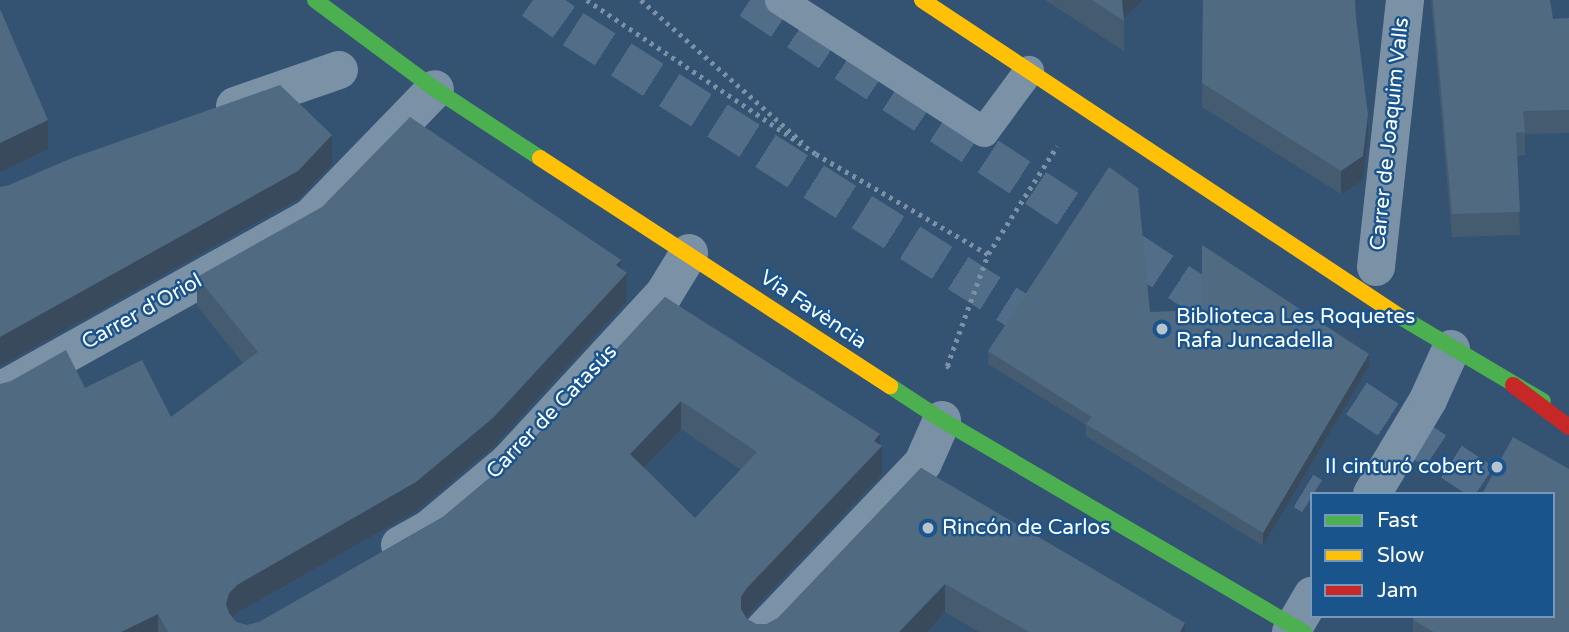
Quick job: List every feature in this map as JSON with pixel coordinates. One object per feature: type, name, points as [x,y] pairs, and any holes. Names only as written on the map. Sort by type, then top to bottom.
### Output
[{"type":"main road","name":"Via Favència","points":[[315,0],[435,89],[942,420],[1300,622]]},
{"type":"main road","points":[[922,0],[1451,349],[1569,415]]},
{"type":"main road","points":[[1513,385],[1569,427]]},
{"type":"street","name":"Carrer de Joaquim Valls","points":[[1376,267],[1405,0]]},
{"type":"street","points":[[208,116],[339,70]]},
{"type":"street","name":"Carrer d'Oriol","points":[[0,391],[311,217],[435,89]]},
{"type":"street","name":"Carrer de Catasús","points":[[372,561],[429,529],[508,464],[664,294],[689,253]]},
{"type":"street","points":[[1375,490],[1429,400],[1451,349]]},
{"type":"street","points":[[762,632],[923,463],[942,420]]},
{"type":"lane","points":[[780,0],[984,132],[1029,71]]},
{"type":"path","points":[[587,0],[816,154],[988,254]]},
{"type":"path","points":[[642,0],[816,154]]},
{"type":"path","points":[[957,373],[947,366],[988,254],[1065,134]]},
{"type":"building","points":[[1092,0],[1122,0],[1124,21]]},
{"type":"building","points":[[1203,0],[1355,0],[1368,115],[1363,156],[1341,171],[1202,83]]},
{"type":"building","points":[[1433,0],[1550,0],[1553,19],[1569,18],[1569,110],[1523,111],[1525,132],[1516,133],[1520,212],[1452,214]]},
{"type":"building","points":[[0,9],[48,120],[0,143]]},
{"type":"building","points":[[280,85],[332,135],[298,171],[0,337],[0,187],[72,158]]},
{"type":"building","points":[[410,117],[621,260],[616,265],[627,273],[493,418],[416,482],[237,585],[229,593],[226,604],[236,622],[247,625],[259,622],[443,517],[524,449],[665,297],[880,434],[874,441],[882,446],[746,589],[741,597],[741,609],[747,619],[756,624],[767,624],[778,618],[921,468],[1185,623],[1180,632],[1029,632],[945,584],[899,632],[168,632],[158,614],[121,632],[0,632],[0,384],[11,381],[66,350],[85,388],[142,360],[171,417],[258,352],[197,277],[322,207]],"holes":[[[681,401],[757,452],[695,518],[630,454]]]},
{"type":"building","name":"Biblioteca Les Roquetes Rafa Juncadella","points":[[1109,167],[1138,188],[1150,312],[1202,310],[1202,245],[1369,354],[1263,533],[1086,424],[1092,417],[988,351]]},
{"type":"building","points":[[1513,437],[1569,469],[1569,632],[1434,632],[1413,620],[1555,618],[1555,492],[1483,492]]},
{"type":"tunnel","points":[[533,0],[573,29],[1059,337]]},
{"type":"tunnel","points":[[750,0],[1247,327]]},
{"type":"tunnel","points":[[1309,367],[1497,492]]},
{"type":"tunnel","points":[[1255,461],[1310,495]]},
{"type":"traffic: fast","points":[[315,0],[435,89],[540,158]]},
{"type":"traffic: fast","points":[[1399,316],[1543,401]]},
{"type":"traffic: fast","points":[[890,386],[942,420],[1304,632]]},
{"type":"traffic: slow","points":[[922,0],[1399,316]]},
{"type":"traffic: slow","points":[[540,158],[890,386]]},
{"type":"traffic: jam","points":[[1513,385],[1569,427]]},
{"type":"place","name":"Biblioteca Les Roquetes Rafa Juncadella","points":[[1162,329]]},
{"type":"place","name":"II cinturó cobert","points":[[1497,467]]},
{"type":"place","name":"Rincón de Carlos","points":[[928,528]]}]
